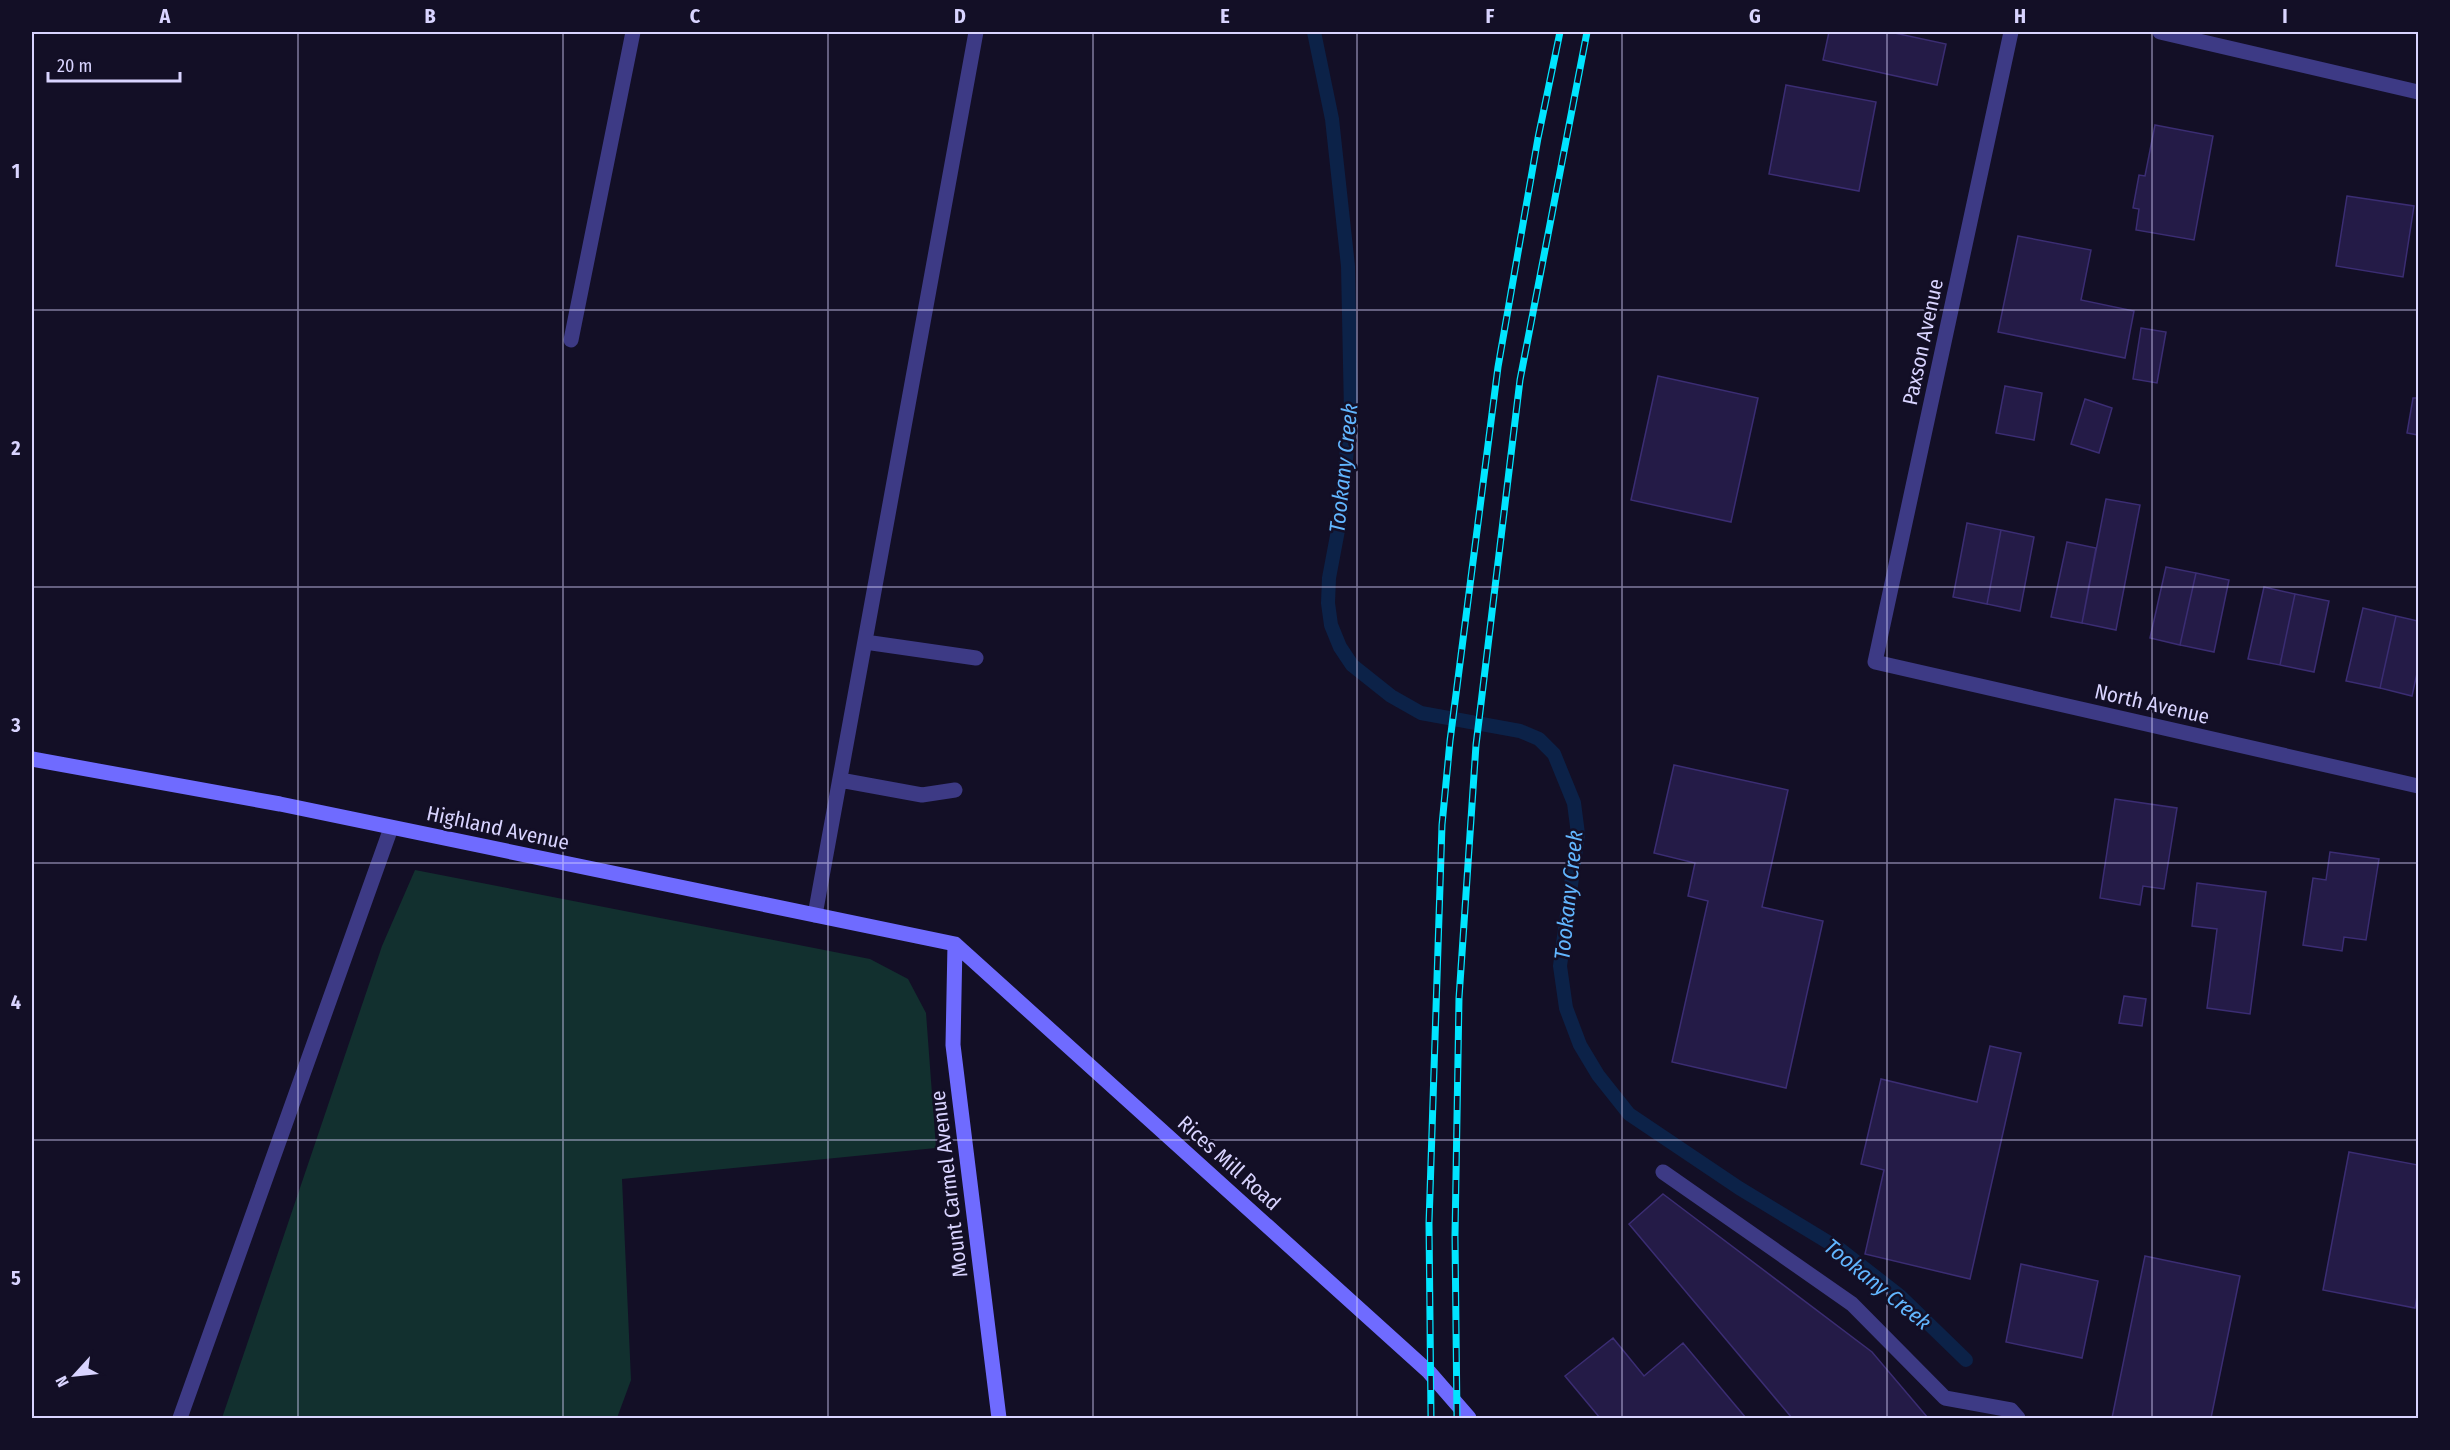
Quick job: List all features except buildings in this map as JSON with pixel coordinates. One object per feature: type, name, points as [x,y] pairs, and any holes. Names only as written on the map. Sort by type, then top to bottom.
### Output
[{"type":"street","points":[[571,340],[633,32]]},
{"type":"street","points":[[815,915],[976,32]]},
{"type":"street","name":"Paxson Avenue","points":[[1875,662],[2011,32]]},
{"type":"street","points":[[2160,32],[2418,92]]},
{"type":"street","points":[[864,642],[976,658]]},
{"type":"street","name":"North Avenue","points":[[1875,662],[2418,786]]},
{"type":"street","name":"Highland Avenue","points":[[32,759],[279,804],[955,944]]},
{"type":"street","points":[[840,780],[922,795],[955,790]]},
{"type":"street","points":[[180,1419],[391,828]]},
{"type":"street","name":"Mount Carmel Avenue","points":[[955,944],[953,1045],[999,1419]]},
{"type":"street","name":"Rices Mill Road","points":[[955,944],[1429,1372],[1469,1419]]},
{"type":"street","points":[[1663,1172],[1852,1304],[1945,1398],[2012,1410],[2019,1419]]},
{"type":"green space","points":[[415,870],[870,959],[908,979],[926,1013],[936,1148],[622,1179],[631,1380],[617,1418],[222,1418],[382,946]]},
{"type":"waterway","name":"Tookany Creek","points":[[1314,32],[1332,119],[1348,266],[1351,412],[1339,525],[1329,578],[1328,603],[1331,625],[1340,647],[1352,665],[1391,696],[1421,713],[1520,731],[1539,739],[1554,754],[1574,803],[1578,834],[1560,966],[1566,1008],[1580,1045],[1598,1075],[1629,1114],[1739,1188],[1841,1250],[1900,1296],[1966,1360]]},
{"type":"railway","points":[[1431,1418],[1429,1223],[1442,825],[1450,741],[1498,367],[1538,138],[1560,32]]},
{"type":"railway","points":[[1457,1418],[1455,1236],[1459,998],[1476,745],[1520,380],[1587,32]]}]
